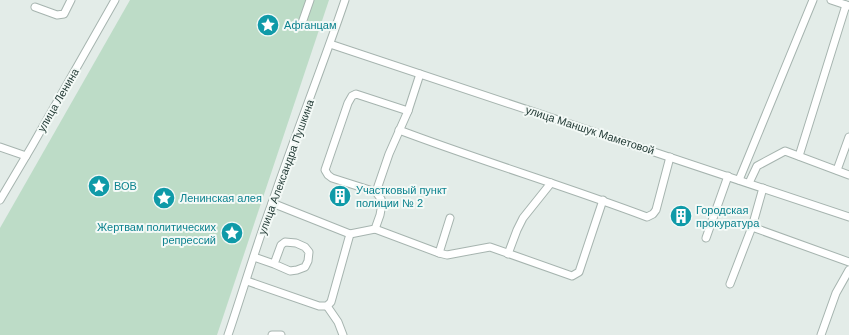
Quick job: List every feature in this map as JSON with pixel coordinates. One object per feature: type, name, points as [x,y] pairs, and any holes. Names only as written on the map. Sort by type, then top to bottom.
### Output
[{"type":"street","points":[[35,7],[61,15],[64,14],[71,0]]},
{"type":"street","name":"улица Ленина","points":[[0,200],[115,0]]},
{"type":"street","points":[[302,23],[310,0]]},
{"type":"street","name":"улица Александра Пушкина","points":[[228,335],[272,203],[345,0]]},
{"type":"street","points":[[738,180],[813,0]]},
{"type":"street","points":[[799,156],[847,6],[832,0]]},
{"type":"street","name":"улица Маншук Маметовой","points":[[330,44],[849,217]]},
{"type":"street","points":[[376,192],[389,154],[408,111],[420,74]]},
{"type":"street","points":[[374,229],[380,215],[382,204],[381,199],[376,192],[332,178],[325,170],[348,102],[352,96],[356,94],[408,111]]},
{"type":"street","points":[[399,130],[447,148],[648,216],[653,214],[656,210],[670,157]]},
{"type":"street","points":[[837,170],[849,138]]},
{"type":"street","points":[[0,147],[26,156]]},
{"type":"street","points":[[749,183],[757,166],[785,151],[849,174]]},
{"type":"street","points":[[706,238],[728,176]]},
{"type":"street","points":[[508,254],[523,218],[551,183]]},
{"type":"street","points":[[730,284],[752,227],[763,188]]},
{"type":"street","points":[[272,203],[350,234],[374,229],[447,255],[490,247],[572,276],[579,272],[603,200]]},
{"type":"street","points":[[440,253],[450,218]]},
{"type":"street","points":[[752,227],[849,262]]},
{"type":"street","points":[[247,281],[319,306],[327,306],[331,302],[350,234]]},
{"type":"street","points":[[254,257],[290,271],[304,268],[308,261],[309,252],[305,247],[296,243],[285,242],[281,245],[274,264]]},
{"type":"street","points":[[820,335],[836,293],[849,270]]},
{"type":"street","points":[[327,306],[338,322],[343,335]]},
{"type":"street","points":[[272,335],[281,335]]},
{"type":"green space","points":[[130,0],[329,0],[217,335],[0,335],[0,228]]},
{"type":"place","name":"Афганцам","points":[[268,25]]},
{"type":"place","name":"ВОВ","points":[[99,186]]},
{"type":"place","name":"Участковый пункт полиции № 2","points":[[340,196]]},
{"type":"place","name":"Ленинская алея","points":[[164,198]]},
{"type":"place","name":"Городская прокуратура","points":[[681,216]]},
{"type":"place","name":"Жертвам политических репрессий","points":[[232,233]]}]
